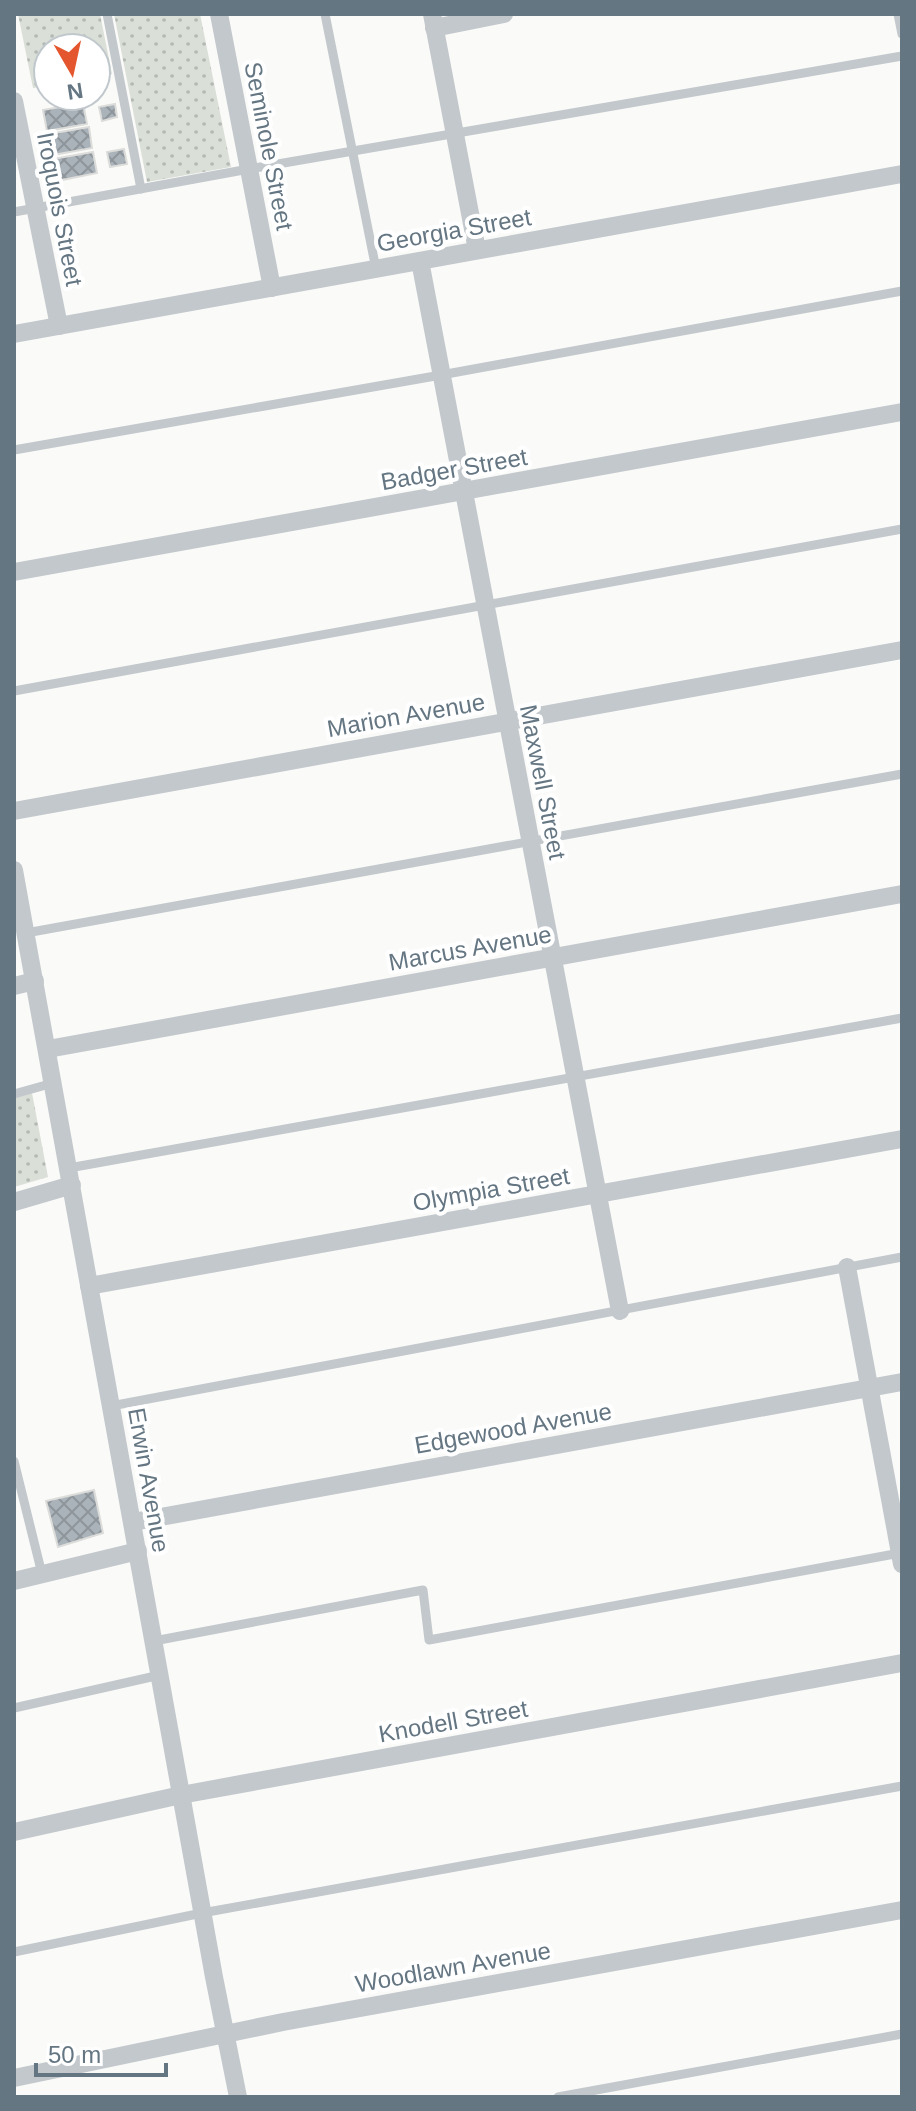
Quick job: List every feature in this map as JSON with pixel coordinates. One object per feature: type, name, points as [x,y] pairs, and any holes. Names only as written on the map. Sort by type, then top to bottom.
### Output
[{"type":"street","name":"Seminole Street","points":[[219,14],[272,288]]},
{"type":"street","points":[[477,250],[433,21],[504,14]]},
{"type":"street","name":"Iroquois Street","points":[[14,101],[59,326]]},
{"type":"street","name":"Georgia Street","points":[[14,334],[902,174]]},
{"type":"street","name":"Maxwell Street","points":[[420,261],[620,1311]]},
{"type":"street","name":"Badger Street","points":[[14,572],[902,412]]},
{"type":"street","name":"Marion Avenue","points":[[14,811],[902,650]]},
{"type":"street","name":"Erwin Avenue","points":[[15,879],[238,2097]]},
{"type":"street","name":"Marcus Avenue","points":[[48,1049],[902,894]]},
{"type":"street","points":[[14,986],[35,981]]},
{"type":"street","name":"Olympia Street","points":[[89,1286],[902,1139]]},
{"type":"street","points":[[14,1202],[70,1177]]},
{"type":"street","points":[[847,1267],[869,1388],[897,1507],[901,1558]]},
{"type":"street","name":"Edgewood Avenue","points":[[133,1522],[902,1382]]},
{"type":"street","points":[[14,1581],[138,1551]]},
{"type":"street","name":"Knodell Street","points":[[14,1832],[181,1795],[902,1663]]},
{"type":"street","name":"Woodlawn Avenue","points":[[14,2078],[225,2034],[902,1910]]},
{"type":"lane","points":[[107,14],[141,189]]},
{"type":"lane","points":[[325,14],[376,269]]},
{"type":"lane","points":[[898,14],[902,34]]},
{"type":"lane","points":[[14,212],[902,56]]},
{"type":"lane","points":[[14,450],[902,291]]},
{"type":"lane","points":[[14,691],[902,529]]},
{"type":"lane","points":[[26,933],[902,774]]},
{"type":"lane","points":[[70,1177],[575,1077],[902,1018]]},
{"type":"lane","points":[[14,1094],[53,1083]]},
{"type":"lane","points":[[111,1406],[902,1257]]},
{"type":"lane","points":[[14,1461],[42,1574]]},
{"type":"lane","points":[[154,1641],[423,1590],[429,1640],[901,1558]]},
{"type":"lane","points":[[14,1708],[160,1675]]},
{"type":"lane","points":[[14,1952],[202,1913],[902,1786]]},
{"type":"lane","points":[[558,2097],[902,2034]]},
{"type":"shaded area","points":[[18,14],[100,14],[104,32],[32,32],[32,83]]},
{"type":"shaded area","points":[[114,14],[200,14],[231,167],[147,182]]},
{"type":"shaded area","points":[[32,1093],[48,1177],[14,1187],[14,1098]]},
{"type":"building","points":[[115,104],[117,117],[102,121],[100,112],[112,112],[112,105]]},
{"type":"building","points":[[43,112],[85,112],[87,124],[47,131]]},
{"type":"building","points":[[89,127],[92,148],[53,155],[49,134]]},
{"type":"building","points":[[124,149],[127,164],[110,167],[107,152]]},
{"type":"building","points":[[93,152],[97,173],[57,181],[53,159]]},
{"type":"building","points":[[94,1490],[103,1533],[58,1547],[46,1501]]}]
